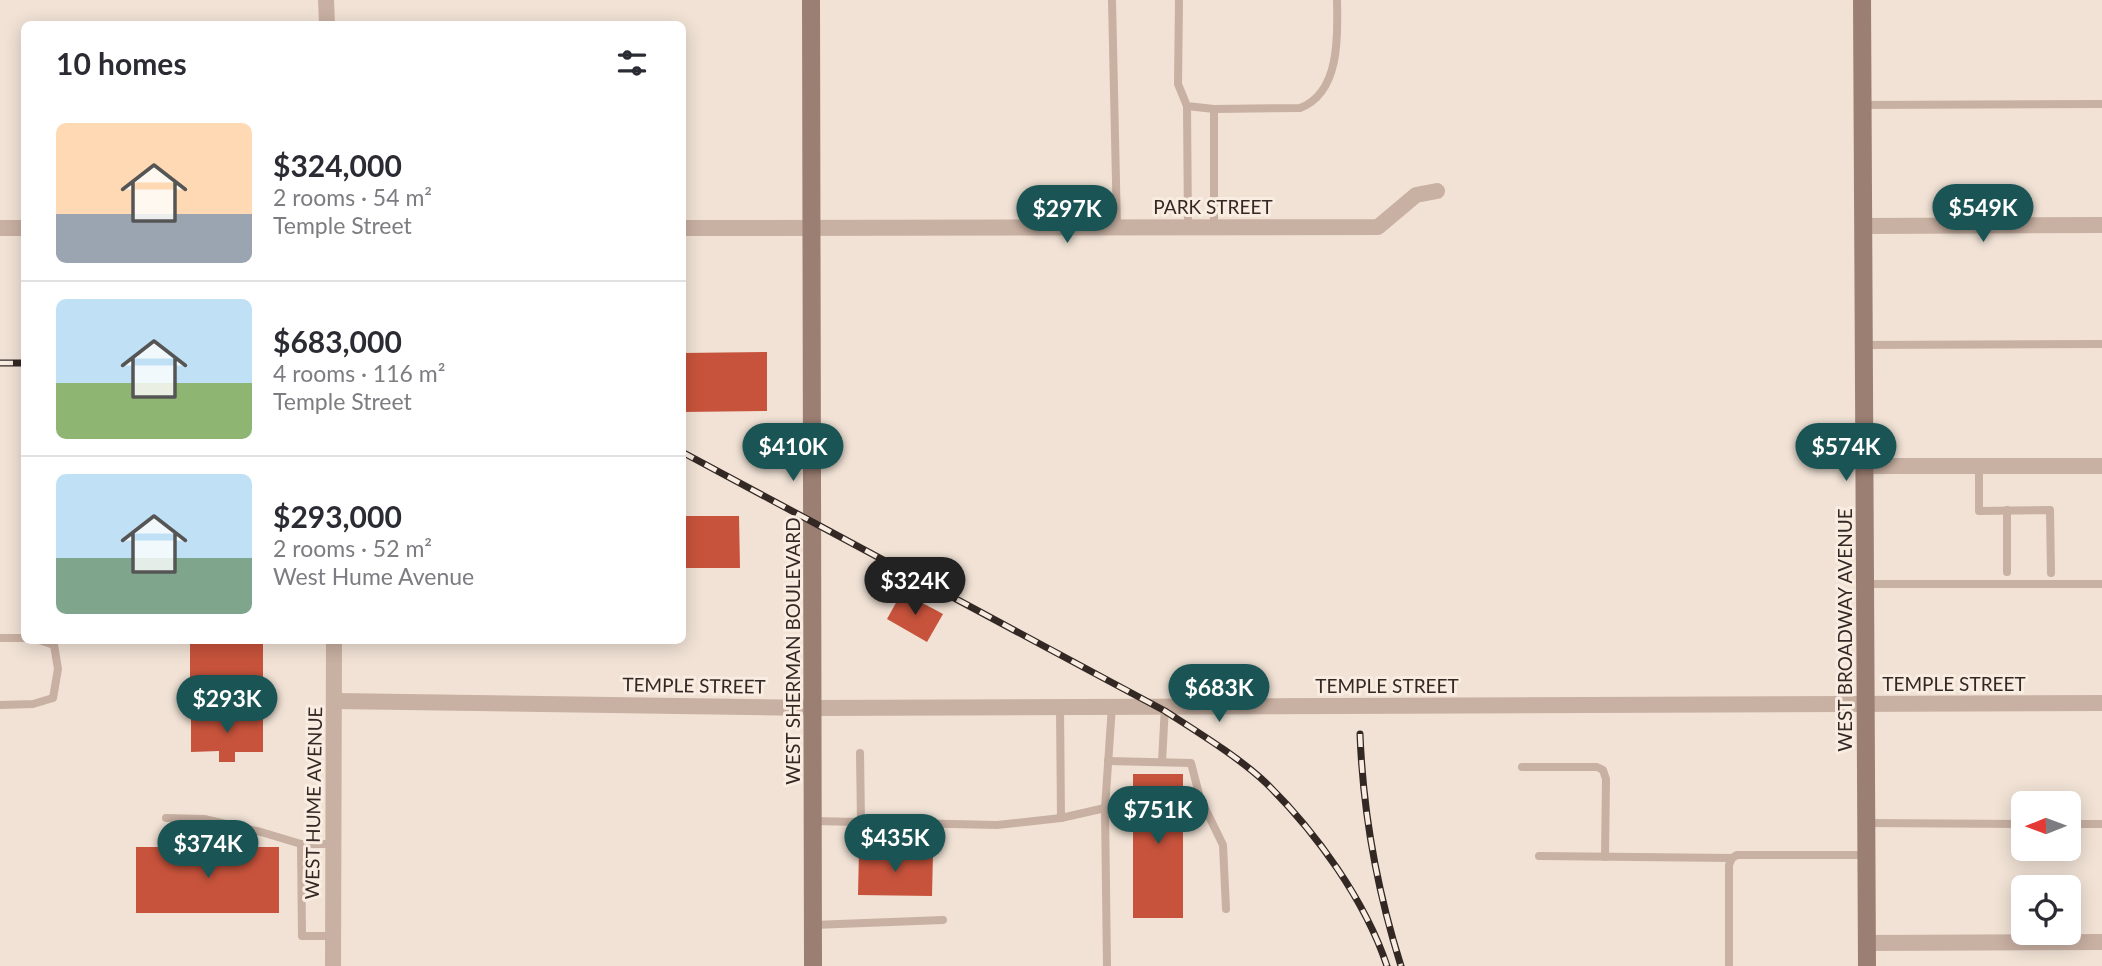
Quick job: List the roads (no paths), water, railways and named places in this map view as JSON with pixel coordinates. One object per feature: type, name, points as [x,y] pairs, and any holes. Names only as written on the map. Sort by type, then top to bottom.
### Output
[{"type":"street","points":[[326,0],[327,21]]},
{"type":"street","name":"WEST SHERMAN BOULEVARD","points":[[811,0],[813,966]]},
{"type":"street","name":"WEST BROADWAY AVENUE","points":[[1862,0],[1867,966]]},
{"type":"street","name":"PARK STREET","points":[[686,228],[1378,227],[1416,195],[1437,191]]},
{"type":"street","points":[[1863,226],[2102,225]]},
{"type":"street","points":[[0,228],[21,228]]},
{"type":"street","points":[[1865,466],[2102,466]]},
{"type":"street","name":"WEST HUME AVENUE","points":[[333,966],[334,644]]},
{"type":"street","name":"TEMPLE STREET","points":[[335,701],[813,708],[2102,703]]},
{"type":"street","points":[[1867,943],[2102,942]]},
{"type":"lane","points":[[1112,0],[1117,227]]},
{"type":"lane","points":[[1179,0],[1178,84],[1187,106],[1188,227]]},
{"type":"lane","points":[[1187,106],[1214,109],[1300,108],[1311,104],[1324,90],[1331,69],[1338,29],[1337,0]]},
{"type":"lane","points":[[1863,106],[2102,104]]},
{"type":"lane","points":[[1214,109],[1214,227]]},
{"type":"lane","points":[[1864,345],[2102,344]]},
{"type":"lane","points":[[1979,466],[1979,511],[2050,510],[2051,573]]},
{"type":"lane","points":[[2007,510],[2007,572]]},
{"type":"lane","points":[[1866,584],[2102,584]]},
{"type":"lane","points":[[0,638],[21,638]]},
{"type":"lane","points":[[0,705],[33,704],[52,698],[58,669],[54,645],[51,644]]},
{"type":"lane","points":[[1107,966],[1105,808],[1112,706]]},
{"type":"lane","points":[[1162,762],[1165,706]]},
{"type":"lane","points":[[1060,707],[1061,818]]},
{"type":"lane","points":[[860,753],[861,822]]},
{"type":"lane","points":[[1108,761],[1191,763],[1200,798],[1223,845],[1226,909]]},
{"type":"lane","points":[[1522,767],[1585,767],[1603,770],[1606,779],[1605,857]]},
{"type":"lane","points":[[813,821],[998,825],[1061,818],[1105,808]]},
{"type":"lane","points":[[166,818],[204,819],[301,844],[334,844]]},
{"type":"lane","points":[[1866,823],[2011,824]]},
{"type":"lane","points":[[2081,824],[2102,824]]},
{"type":"lane","points":[[301,844],[302,936],[333,936]]},
{"type":"lane","points":[[1539,856],[1732,858],[1737,855],[1866,855]]},
{"type":"lane","points":[[1729,966],[1729,865],[1732,858]]},
{"type":"lane","points":[[813,925],[943,920]]},
{"type":"railway","points":[[0,363],[21,363]]},
{"type":"railway","points":[[686,454],[1165,711],[1231,755],[1285,802],[1320,845],[1366,916],[1387,966]]},
{"type":"railway","points":[[1360,734],[1364,793],[1373,851],[1401,966]]}]
